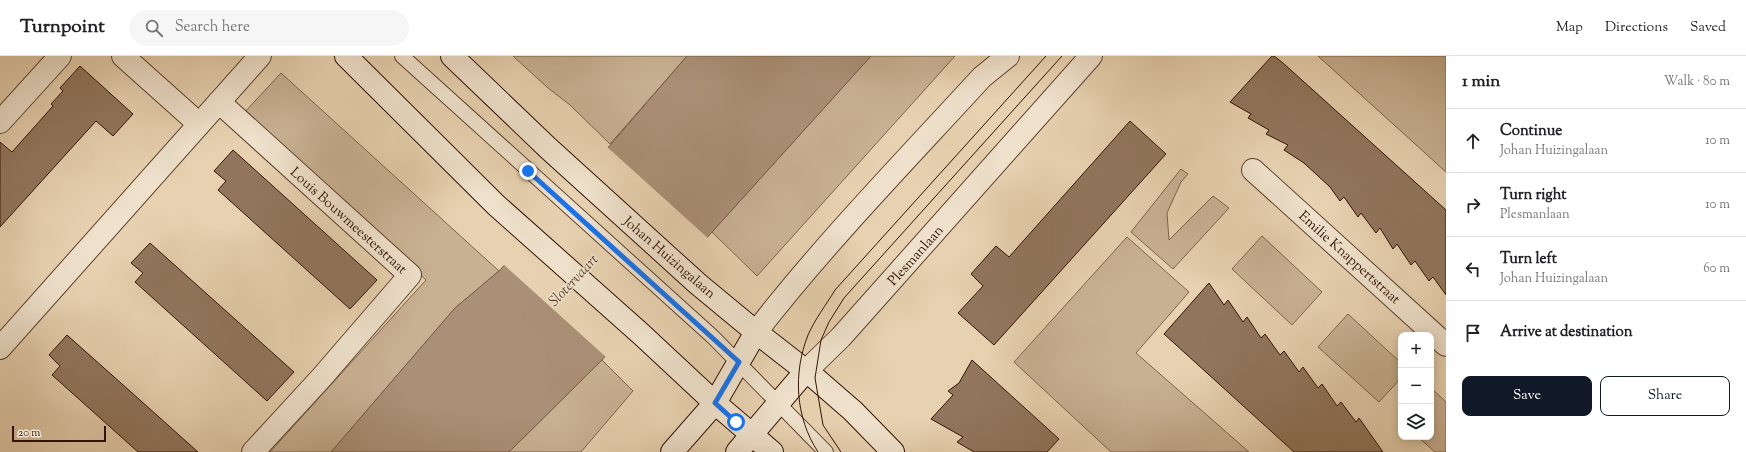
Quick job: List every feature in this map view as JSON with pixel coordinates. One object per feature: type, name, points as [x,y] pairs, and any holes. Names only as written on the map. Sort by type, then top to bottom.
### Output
[{"type":"street","points":[[0,122],[60,56]]},
{"type":"street","points":[[123,56],[199,124]]},
{"type":"street","points":[[0,348],[260,56]]},
{"type":"street","points":[[346,56],[496,205],[648,340],[715,403],[772,452]]},
{"type":"street","name":"Johan Huizingalaan","points":[[452,56],[548,148],[698,284],[853,411],[893,452]]},
{"type":"street","points":[[672,452],[715,403],[756,332],[793,285],[982,77],[1008,56]]},
{"type":"street","name":"Plesmanlaan","points":[[737,452],[805,372],[846,331],[1091,56]]},
{"type":"street","name":"Louis Bouwmeesterstraat","points":[[219,102],[410,276],[322,377],[253,452]]},
{"type":"street","name":"Emilie Knappertstraat","points":[[1253,170],[1446,345]]},
{"type":"lane","points":[[402,56],[739,362],[826,452]]},
{"type":"shaded area","points":[[513,56],[687,56],[610,144],[570,105],[548,88]]},
{"type":"shaded area","points":[[871,56],[955,56],[757,276],[712,232]]},
{"type":"shaded area","points":[[1318,56],[1446,56],[1446,172]]},
{"type":"shaded area","points":[[281,73],[499,271],[455,308],[331,452],[270,452],[426,280],[243,114]]},
{"type":"shaded area","points":[[1181,169],[1188,174],[1181,182],[1167,213],[1169,240],[1213,196],[1229,208],[1173,269],[1131,232]]},
{"type":"shaded area","points":[[1262,236],[1322,292],[1292,325],[1232,269]]},
{"type":"shaded area","points":[[1127,237],[1189,292],[1136,353],[1249,452],[1111,452],[1014,362]]},
{"type":"shaded area","points":[[1348,314],[1398,360],[1398,381],[1379,402],[1318,347]]},
{"type":"shaded area","points":[[602,360],[633,391],[581,452],[509,452]]},
{"type":"shaded area","points":[[1434,391],[1446,402],[1446,452],[1435,452],[1421,440],[1434,440]]},
{"type":"water","name":"Slotervaart","points":[[687,56],[871,56],[712,232],[602,360],[509,452],[331,452],[455,308],[499,271],[543,223]]},
{"type":"pier","points":[[606,146],[709,239],[607,358],[503,264],[542,222]]},
{"type":"building","points":[[1272,56],[1283,63],[1446,210],[1446,295],[1433,277],[1429,281],[1415,261],[1411,265],[1397,244],[1393,249],[1380,228],[1376,233],[1361,213],[1358,217],[1344,197],[1340,201],[1330,187],[1304,163],[1284,150],[1288,145],[1266,134],[1269,130],[1248,118],[1251,114],[1230,102]]},
{"type":"building","points":[[80,66],[133,114],[113,136],[96,121],[0,227],[0,142],[12,152],[53,106],[51,104],[63,91],[60,88]]},
{"type":"building","points":[[1130,121],[1166,154],[994,345],[958,313],[983,286],[971,274],[996,246],[1009,257]]},
{"type":"building","points":[[233,150],[377,280],[350,309],[218,190],[226,181],[214,171]]},
{"type":"building","points":[[150,243],[294,372],[267,401],[135,282],[143,273],[131,263]]},
{"type":"building","points":[[1209,283],[1224,305],[1228,300],[1243,322],[1247,317],[1261,338],[1265,334],[1280,355],[1284,351],[1299,372],[1303,367],[1318,388],[1322,384],[1337,406],[1341,402],[1356,422],[1359,418],[1383,452],[1294,452],[1164,334]]},
{"type":"building","points":[[67,335],[198,452],[138,452],[52,375],[60,366],[49,355]]},
{"type":"building","points":[[972,360],[1059,439],[1047,452],[974,452],[957,442],[963,437],[931,419],[953,395],[948,391],[959,383]]},
{"type":"tram line","points":[[818,452],[810,438],[805,424],[799,395],[800,364],[808,335],[814,323],[835,290],[1046,56]]},
{"type":"tram line","points":[[841,452],[823,425],[815,378],[821,340],[829,322],[844,298],[1062,56]]},
{"type":"route","points":[[528,171],[739,362],[715,403],[736,422]]}]
